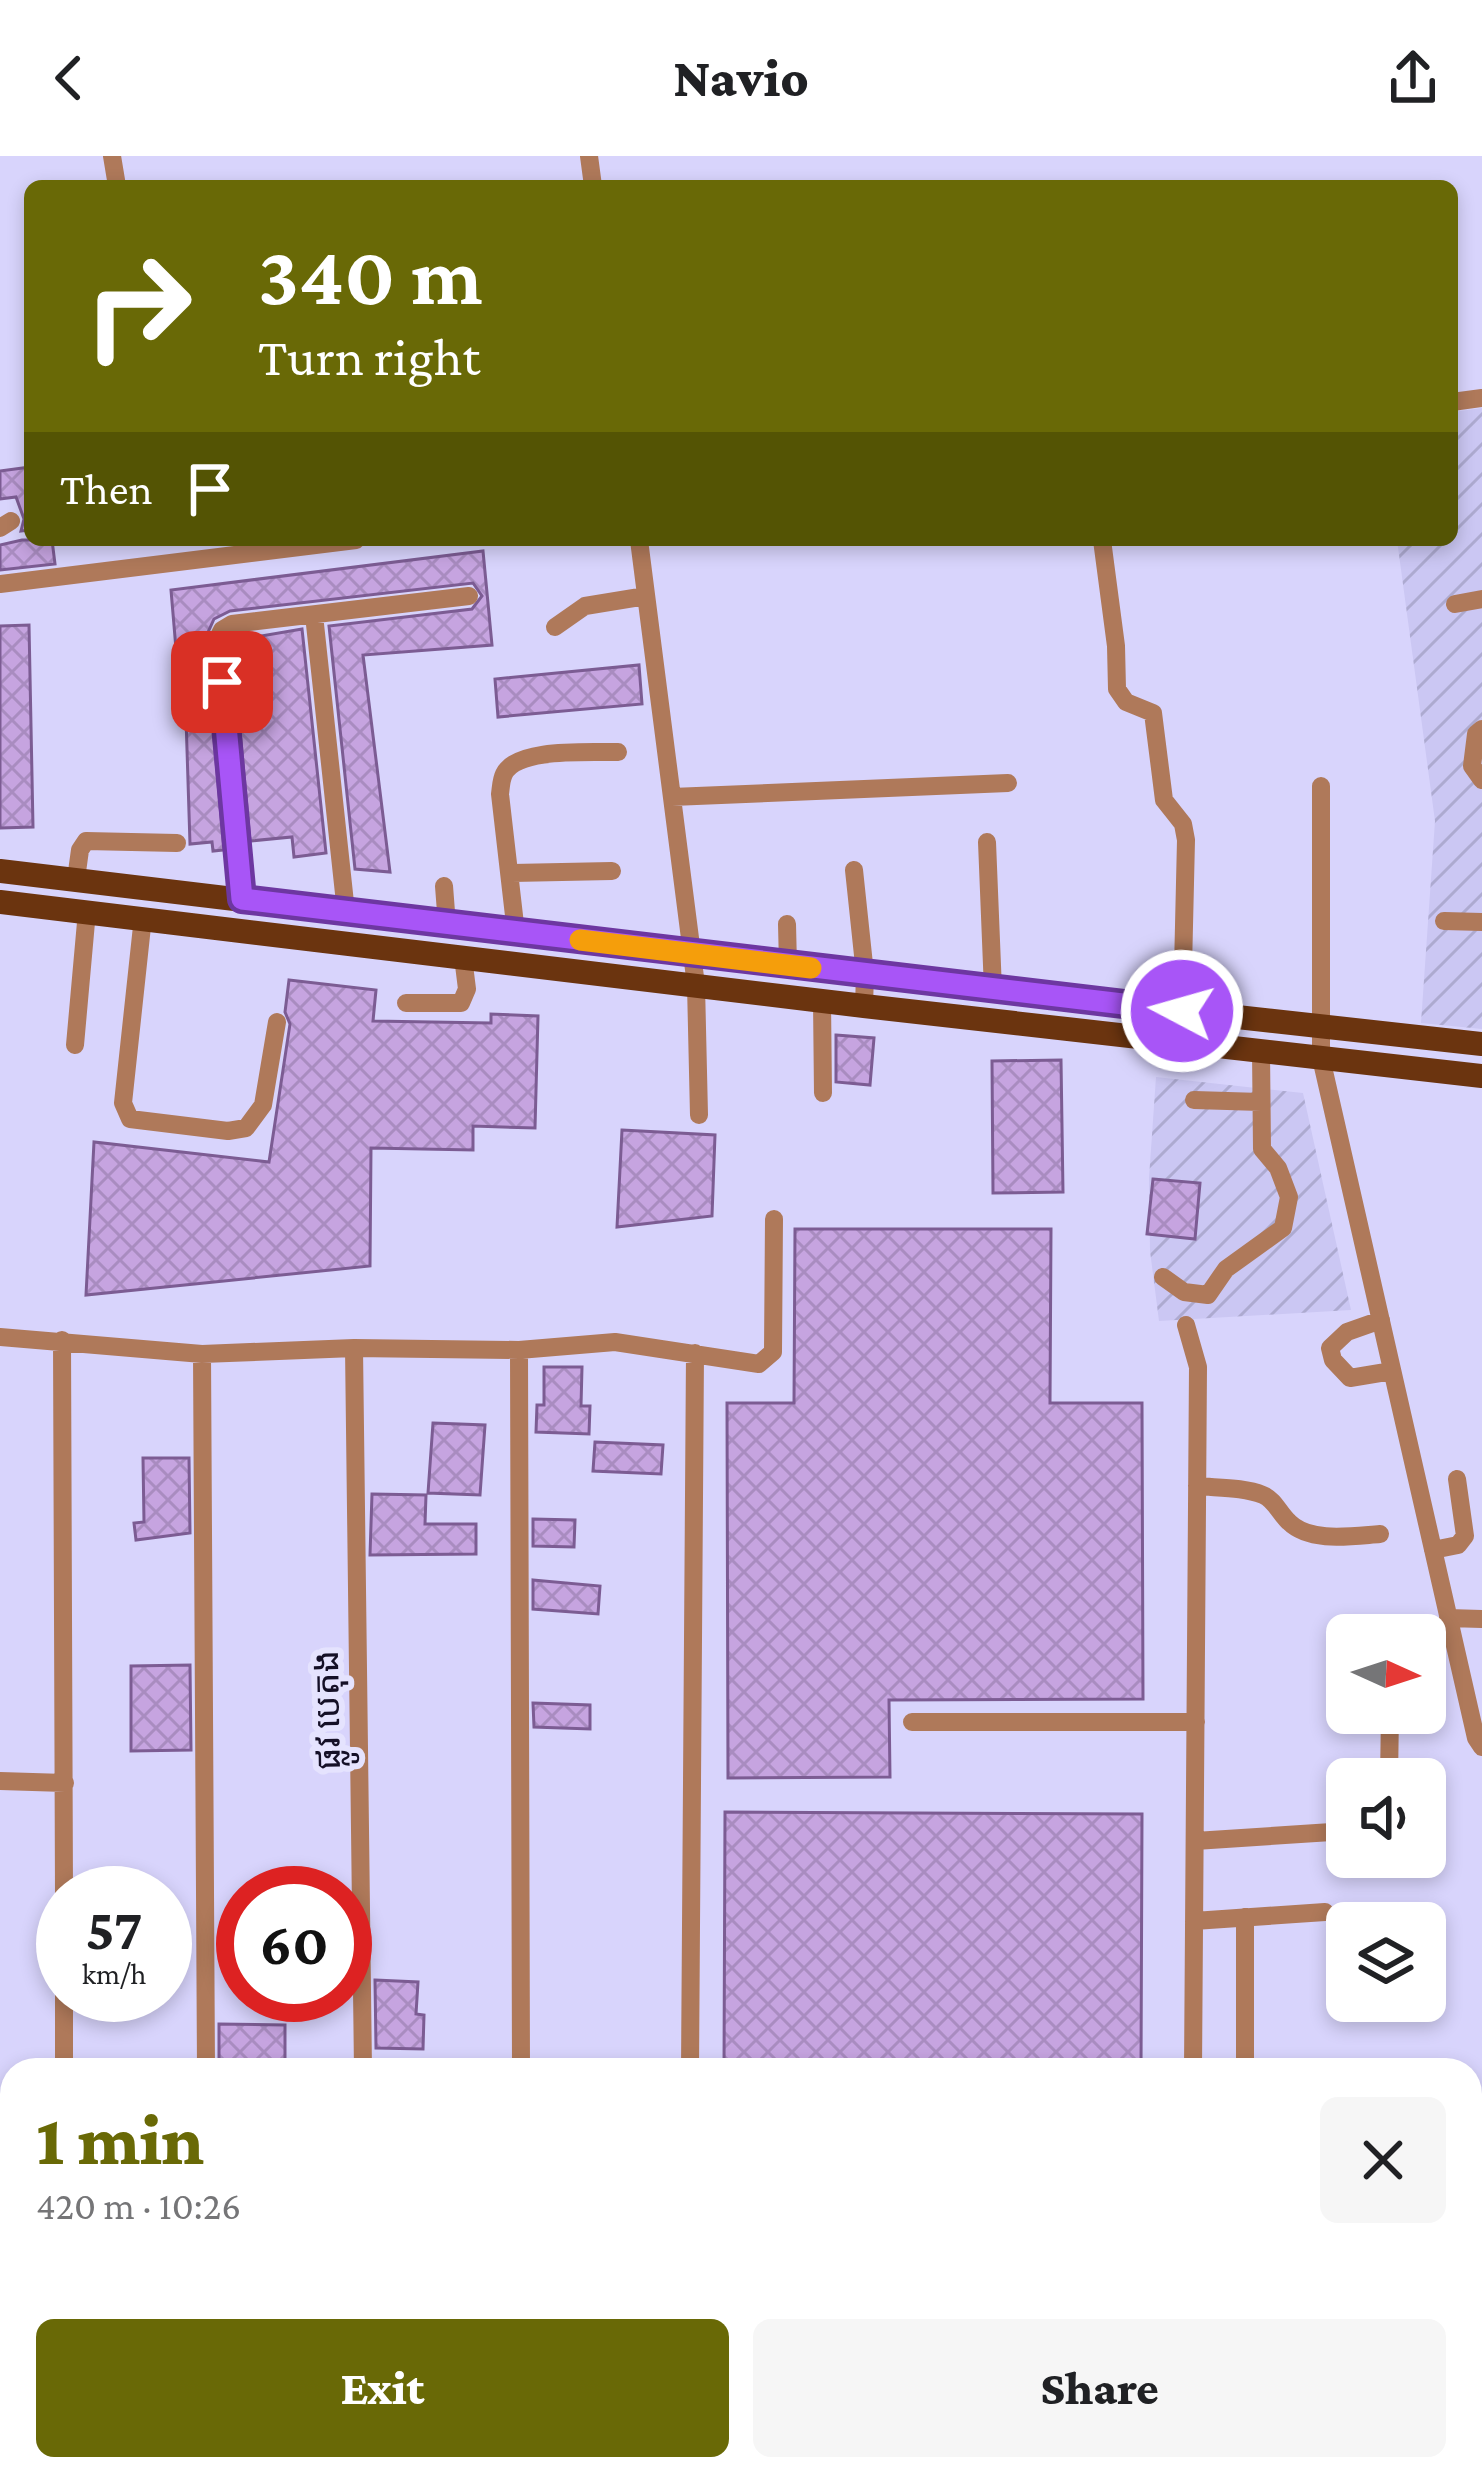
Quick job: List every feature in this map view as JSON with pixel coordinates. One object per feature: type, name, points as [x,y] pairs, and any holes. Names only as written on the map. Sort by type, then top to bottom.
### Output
[{"type":"main road","points":[[0,871],[1482,1044]]},
{"type":"main road","points":[[0,902],[1482,1076]]},
{"type":"street","points":[[0,584],[307,546]]},
{"type":"street","points":[[640,546],[696,985],[699,1114]]},
{"type":"street","points":[[1103,546],[1117,689],[1126,702],[1153,713],[1164,800],[1183,824],[1182,1011]]},
{"type":"street","points":[[242,899],[218,638],[232,624],[469,596]]},
{"type":"street","points":[[555,627],[585,606],[646,596]]},
{"type":"street","points":[[1455,604],[1482,599]]},
{"type":"street","points":[[314,615],[346,912]]},
{"type":"street","points":[[1482,729],[1472,766],[1482,780]]},
{"type":"street","points":[[516,933],[500,794],[504,774],[530,756],[618,752]]},
{"type":"street","points":[[672,797],[1008,783]]},
{"type":"street","points":[[1321,786],[1321,1058],[1475,1738],[1482,1747]]},
{"type":"street","points":[[76,879],[86,841],[177,842]]},
{"type":"street","points":[[987,842],[993,990]]},
{"type":"street","points":[[854,870],[864,1006]]},
{"type":"street","points":[[512,873],[612,871]]},
{"type":"street","points":[[444,886],[447,925]]},
{"type":"street","points":[[75,1045],[87,911]]},
{"type":"street","points":[[142,917],[122,1103],[130,1119],[229,1131],[246,1128],[262,1105],[277,1022]]},
{"type":"street","points":[[1444,921],[1482,922]]},
{"type":"street","points":[[787,924],[788,965]]},
{"type":"street","points":[[406,1003],[461,1003],[467,989],[463,957]]},
{"type":"street","points":[[821,1001],[823,1093]]},
{"type":"street","points":[[1163,1277],[1184,1292],[1208,1295],[1226,1269],[1283,1228],[1289,1197],[1278,1168],[1262,1149],[1262,1052]]},
{"type":"street","points":[[1194,1100],[1261,1102]]},
{"type":"street","points":[[0,1337],[202,1354],[355,1348],[519,1350],[615,1342],[759,1364],[773,1352],[774,1219]]},
{"type":"street","points":[[1381,1320],[1347,1332],[1330,1348],[1333,1360],[1350,1378],[1392,1371]]},
{"type":"street","points":[[1186,1325],[1198,1367],[1193,2058]]},
{"type":"street","points":[[62,1340],[64,1866]]},
{"type":"street","name":"ផ្លូវ បេតុង","points":[[355,1348],[363,2058]]},
{"type":"street","points":[[519,1350],[521,2058]]},
{"type":"street","points":[[691,2058],[695,1353]]},
{"type":"street","points":[[202,1354],[206,2058]]},
{"type":"street","points":[[1433,1550],[1458,1545],[1465,1536],[1457,1479]]},
{"type":"street","points":[[1197,1486],[1258,1492],[1304,1532],[1380,1534]]},
{"type":"street","points":[[1448,1618],[1482,1619]]},
{"type":"street","points":[[912,1722],[1196,1722]]},
{"type":"street","points":[[0,1781],[65,1783]]},
{"type":"street","points":[[1195,1841],[1326,1832]]},
{"type":"street","points":[[1194,1921],[1325,1912]]},
{"type":"street","points":[[1244,2058],[1245,1917]]},
{"type":"street","points":[[64,2022],[64,2058]]},
{"type":"shaded area","points":[[1482,408],[1482,1029],[1421,1023],[1435,821],[1398,546],[1458,546],[1458,411]]},
{"type":"shaded area","points":[[1156,1077],[1303,1093],[1351,1310],[1159,1321],[1150,1251],[1149,1178]]},
{"type":"building","points":[[24,468],[24,519],[16,497],[0,499],[0,471]]},
{"type":"building","points":[[24,540],[24,546],[53,546],[55,564],[0,570],[0,545]]},
{"type":"building","points":[[483,551],[492,645],[363,655],[390,872],[355,869],[329,626],[472,609],[482,596],[473,583],[230,611],[214,619],[205,639],[224,850],[213,851],[212,842],[190,844],[186,718],[182,720],[171,590]]},
{"type":"building","points":[[29,625],[33,827],[0,828],[0,626]]},
{"type":"building","points":[[302,629],[326,853],[294,857],[292,837],[250,841],[232,641]]},
{"type":"building","points":[[639,665],[642,704],[498,717],[495,679]]},
{"type":"building","points":[[289,980],[376,990],[373,1021],[491,1023],[491,1014],[538,1016],[535,1128],[473,1126],[473,1150],[371,1148],[370,1266],[86,1295],[94,1142],[269,1162],[290,1024],[285,1012]]},
{"type":"building","points":[[836,1035],[874,1038],[870,1085],[836,1082]]},
{"type":"building","points":[[1061,1060],[1063,1192],[993,1193],[992,1061]]},
{"type":"building","points":[[622,1130],[715,1135],[712,1216],[617,1227]]},
{"type":"building","points":[[1153,1179],[1200,1183],[1195,1239],[1147,1234]]},
{"type":"building","points":[[795,1229],[1051,1229],[1050,1403],[1142,1403],[1143,1699],[889,1700],[890,1777],[728,1778],[727,1403],[794,1403]]},
{"type":"building","points":[[544,1367],[582,1367],[581,1406],[590,1406],[589,1434],[536,1432],[537,1405],[544,1405]]},
{"type":"building","points":[[433,1423],[485,1425],[480,1495],[428,1493]]},
{"type":"building","points":[[595,1442],[663,1445],[661,1474],[593,1471]]},
{"type":"building","points":[[143,1458],[189,1458],[190,1533],[136,1540],[134,1523],[144,1522]]},
{"type":"building","points":[[372,1494],[426,1495],[425,1524],[476,1524],[476,1554],[370,1555]]},
{"type":"building","points":[[533,1519],[575,1520],[574,1547],[533,1546]]},
{"type":"building","points":[[533,1580],[600,1586],[598,1614],[533,1609]]},
{"type":"building","points":[[190,1665],[191,1750],[131,1751],[131,1666]]},
{"type":"building","points":[[533,1703],[590,1705],[590,1729],[534,1727]]},
{"type":"building","points":[[725,1812],[1142,1814],[1141,2058],[724,2058]]},
{"type":"building","points":[[375,1980],[418,1982],[416,2014],[424,2015],[423,2049],[376,2048]]},
{"type":"building","points":[[219,2024],[285,2025],[285,2058],[219,2058]]},
{"type":"slow traffic","points":[[580,940],[811,968]]},
{"type":"route","points":[[222,682],[242,899],[1182,1011]]}]
